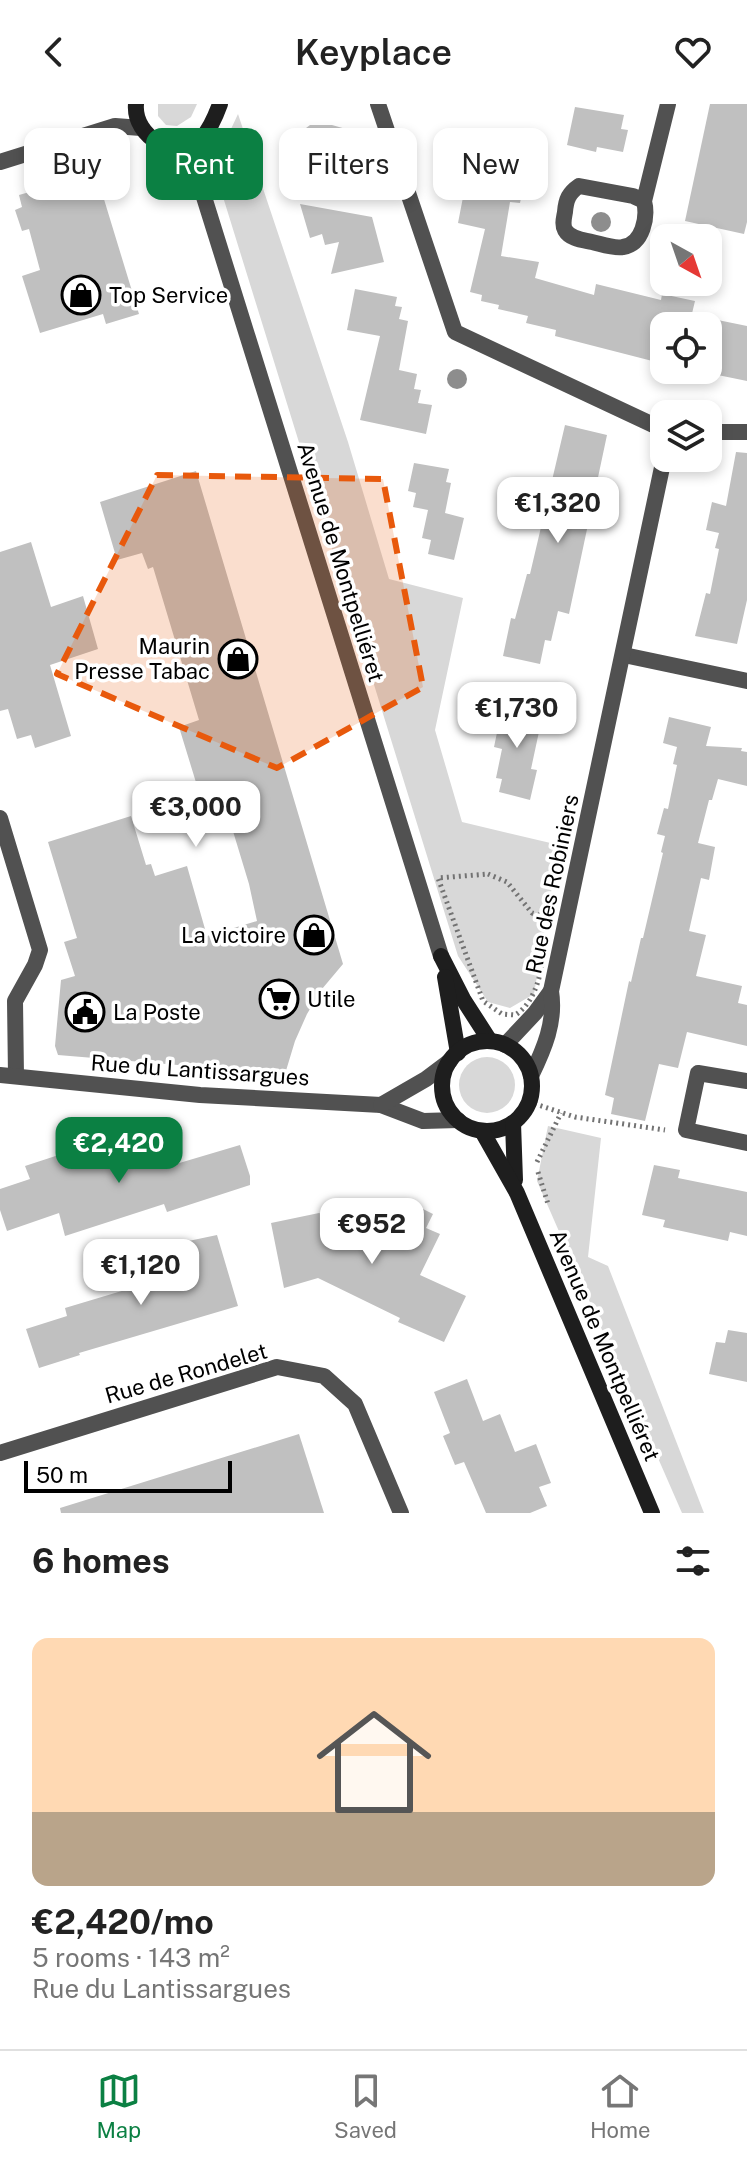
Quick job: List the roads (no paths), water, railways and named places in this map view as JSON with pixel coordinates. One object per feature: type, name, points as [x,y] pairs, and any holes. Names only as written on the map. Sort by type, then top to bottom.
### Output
[{"type":"street","points":[[208,128],[220,104]]},
{"type":"street","points":[[378,104],[455,332],[650,423]]},
{"type":"street","points":[[644,201],[579,186],[566,200],[563,226],[567,234],[580,240],[622,248],[635,242],[641,233],[646,210],[644,201],[668,104]]},
{"type":"street","points":[[0,162],[115,126],[141,128],[136,107],[115,126]]},
{"type":"street","name":"Avenue de Montpelliéret","points":[[141,128],[146,133]]},
{"type":"street","name":"Avenue de Montpelliéret","points":[[205,200],[441,956],[463,999],[498,1043]]},
{"type":"street","points":[[722,432],[747,432]]},
{"type":"street","name":"Rue des Robiniers","points":[[531,1076],[545,1046],[554,1008],[551,991],[661,472]]},
{"type":"street","points":[[624,655],[747,681]]},
{"type":"street","name":"Rue du Lantissargues","points":[[0,818],[40,950],[15,1001],[8,1076],[200,1095],[381,1105],[423,1121],[458,1120]]},
{"type":"street","name":"Avenue de Montpelliéret","points":[[441,956],[454,1057]]},
{"type":"street","name":"Rue des Robiniers","points":[[498,1043],[535,1013],[551,991]]},
{"type":"street","points":[[381,1105],[426,1079],[467,1046],[498,1043],[517,1052],[531,1076],[529,1102],[523,1114],[513,1123],[493,1131],[482,1131],[458,1120],[444,1098],[442,1085],[454,1057]]},
{"type":"street","points":[[747,1081],[698,1073],[686,1130],[747,1143]]},
{"type":"street","name":"Avenue de Montpelliéret","points":[[513,1123],[512,1164],[517,1193]]},
{"type":"street","name":"Avenue de Montpelliéret","points":[[482,1131],[517,1193],[652,1513]]},
{"type":"street","name":"Rue de Rondelet","points":[[0,1453],[277,1367],[324,1376],[355,1404],[401,1513]]},
{"type":"place","name":"Top Service","points":[[81,295]]},
{"type":"place","name":"Maurin Presse Tabac","points":[[238,659]]},
{"type":"place","name":"La victoire","points":[[314,935]]},
{"type":"place","name":"Utile","points":[[279,999]]},
{"type":"place","name":"La Poste","points":[[85,1012]]}]
